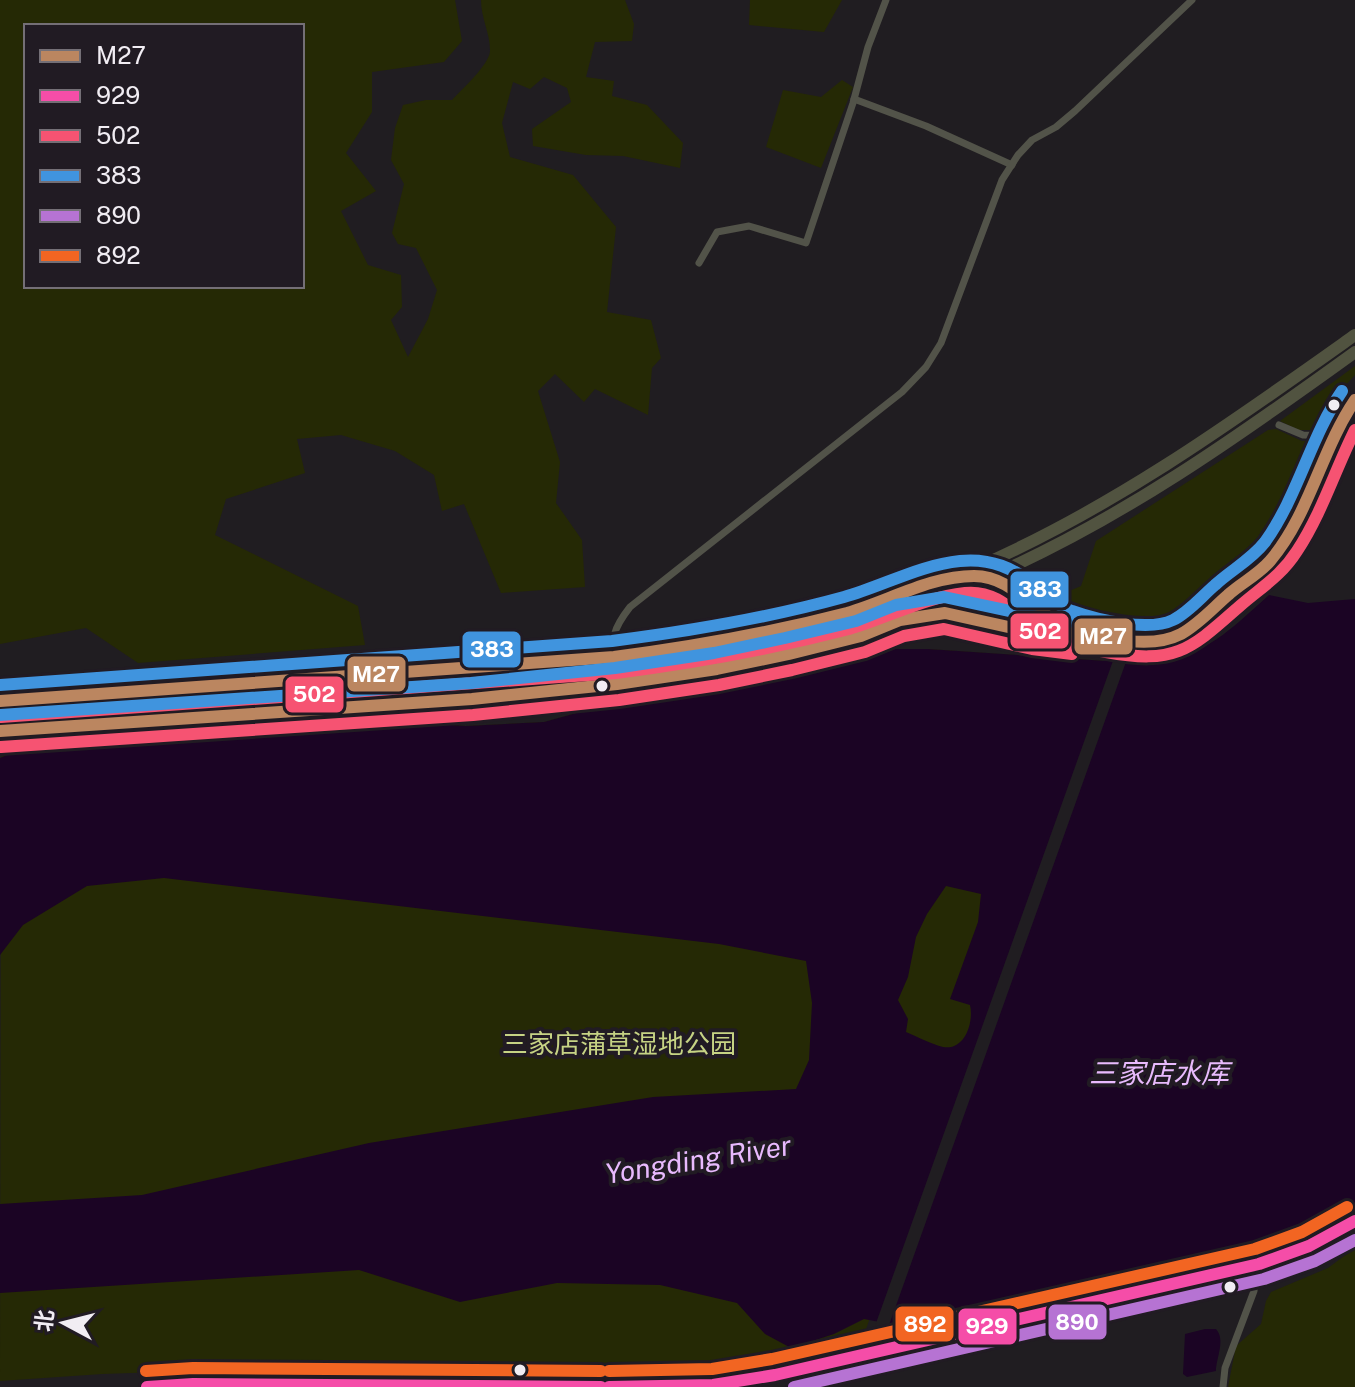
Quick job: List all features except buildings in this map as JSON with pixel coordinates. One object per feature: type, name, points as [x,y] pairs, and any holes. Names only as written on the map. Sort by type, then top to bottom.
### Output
[{"type":"highway","points":[[926,587],[1039,539],[1130,488],[1209,438],[1355,335]]},
{"type":"highway","points":[[0,720],[265,703],[657,668],[788,645],[931,600],[1046,551],[1138,501],[1215,453],[1355,352]]},
{"type":"highway","points":[[0,731],[472,699],[617,684],[717,669],[789,654],[861,636],[900,620],[945,613],[1035,633],[1140,647],[1177,642],[1198,630],[1240,595],[1261,569],[1296,521],[1334,436],[1355,400]]},
{"type":"highway","points":[[279,682],[656,651],[723,641],[785,630],[953,578],[978,576],[1006,583],[1027,597],[1049,620],[1071,629],[1159,641],[1176,636],[1194,624],[1261,569]]},
{"type":"highway","points":[[0,701],[614,657],[723,641]]},
{"type":"main road","points":[[609,1387],[713,1385],[775,1375],[1201,1278],[1299,1252],[1326,1240],[1355,1221]]},
{"type":"main road","points":[[147,1387],[193,1384],[452,1384],[601,1387]]},
{"type":"street","points":[[699,263],[717,232],[749,226],[806,243],[868,47],[886,0]]},
{"type":"street","points":[[617,684],[613,634],[630,607],[902,392],[926,367],[941,343],[1002,180],[1012,165],[1032,140],[1056,127],[1075,111],[1192,0]]},
{"type":"street","points":[[854,99],[926,126],[1012,165]]},
{"type":"street","points":[[1279,425],[1303,435],[1334,436]]},
{"type":"street","points":[[0,752],[57,727]]},
{"type":"street","points":[[1201,1278],[1213,1288],[1285,1272],[1299,1252]]},
{"type":"street","points":[[1223,1387],[1225,1368],[1254,1291],[1255,1279]]},
{"type":"green space","points":[[0,0],[455,0],[462,41],[444,62],[372,72],[372,112],[346,153],[376,191],[341,211],[368,265],[401,275],[402,307],[391,320],[408,357],[428,319],[437,290],[416,248],[398,244],[392,233],[404,184],[391,160],[395,128],[403,105],[426,100],[452,100],[481,69],[490,50],[481,0],[625,0],[634,24],[632,41],[595,42],[586,77],[614,81],[612,96],[647,105],[683,143],[680,168],[623,156],[586,155],[533,146],[532,129],[571,102],[567,88],[544,77],[530,89],[513,82],[502,123],[510,157],[573,175],[616,227],[607,312],[651,320],[661,358],[652,368],[648,415],[595,389],[584,402],[555,374],[538,391],[560,462],[556,503],[582,540],[585,587],[501,593],[464,504],[442,511],[434,475],[395,451],[341,435],[297,439],[305,473],[226,499],[215,535],[358,606],[365,645],[138,663],[86,628],[0,644]]},
{"type":"green space","points":[[750,0],[842,0],[824,32],[749,25]]},
{"type":"green space","points":[[842,80],[853,87],[821,168],[766,147],[783,90],[821,97]]},
{"type":"green space","points":[[1355,366],[1355,375],[1344,387],[1326,430],[1299,430],[1280,421]]},
{"type":"green space","points":[[1276,429],[1302,441],[1322,441],[1295,503],[1278,533],[1257,559],[1182,622],[1166,632],[1142,633],[1076,620],[1046,601],[1081,586],[1096,541],[1268,430]]},
{"type":"green space","name":"三家店蒲草湿地公园","points":[[882,649],[928,649],[1104,661],[860,1346],[755,1368],[670,1373],[281,1368],[0,1381],[1,757],[30,745],[102,737],[374,720],[466,726],[544,722],[598,707],[745,685]]},
{"type":"green space","points":[[1355,1248],[1355,1387],[1228,1387],[1236,1346],[1261,1324],[1271,1292],[1328,1268]]},
{"type":"water","name":"三家店水库","points":[[1269,595],[1308,603],[1355,599],[1355,1205],[1321,1229],[1225,1261],[921,1330],[864,1319],[834,1334],[791,1348],[765,1334],[737,1303],[660,1285],[557,1283],[460,1302],[359,1270],[0,1293],[0,1204],[142,1195],[369,1143],[653,1097],[796,1089],[809,1060],[812,1003],[806,961],[719,944],[164,878],[87,886],[23,925],[0,955],[0,758],[30,745],[102,737],[374,720],[466,726],[544,722],[598,707],[745,685],[882,649],[928,649],[1152,664],[1204,647]],"holes":[[[946,886],[981,894],[978,922],[950,999],[970,1005],[971,1019],[962,1040],[957,1045],[943,1047],[906,1032],[908,1019],[898,1000],[908,977],[916,937]]]},
{"type":"water","points":[[1216,1329],[1219,1333],[1216,1371],[1187,1377],[1183,1374],[1185,1334]]},
{"type":"pier","points":[[1114,658],[1127,659],[888,1328],[875,1326]]},
{"type":"transit line","name":"383","points":[[0,685],[612,641],[787,611],[844,597],[930,567],[960,561],[982,561],[1011,570],[1058,604],[1083,614],[1137,625],[1163,623],[1184,613],[1265,542],[1342,391]]},
{"type":"transit line","name":"M27","points":[[0,701],[614,657],[789,627],[847,613],[942,580],[974,576],[1002,583],[1048,616],[1074,629],[1128,641],[1169,639],[1194,626],[1270,561],[1284,543],[1306,503],[1333,440],[1355,400]]},
{"type":"transit line","name":"502","points":[[1,717],[616,673],[791,643],[849,629],[935,599],[965,593],[991,596],[1042,633],[1066,644],[1130,656],[1167,654],[1181,650],[1209,633],[1285,567],[1314,522],[1355,430]]},
{"type":"transit line","name":"383","points":[[0,715],[471,683],[615,668],[714,653],[785,638],[856,621],[896,605],[944,597],[1076,622]]},
{"type":"transit line","name":"M27","points":[[0,731],[472,699],[617,684],[717,669],[789,654],[861,636],[900,620],[945,613],[1035,633],[1074,638]]},
{"type":"transit line","name":"502","points":[[1,747],[473,715],[619,700],[792,670],[865,652],[904,636],[944,629],[1032,649],[1072,654]]},
{"type":"transit line","name":"892","points":[[609,1371],[712,1369],[772,1359],[1255,1249],[1302,1232],[1347,1207]]},
{"type":"transit line","name":"929","points":[[609,1387],[713,1385],[775,1375],[1259,1264],[1309,1246],[1355,1221]]},
{"type":"transit line","name":"890","points":[[794,1387],[1264,1279],[1315,1261],[1355,1240]]},
{"type":"transit line","name":"892","points":[[146,1371],[193,1368],[601,1371]]},
{"type":"transit line","name":"929","points":[[147,1387],[193,1384],[601,1387]]},
{"type":"water label","name":"Yongding River","points":[[698,1159]]}]
